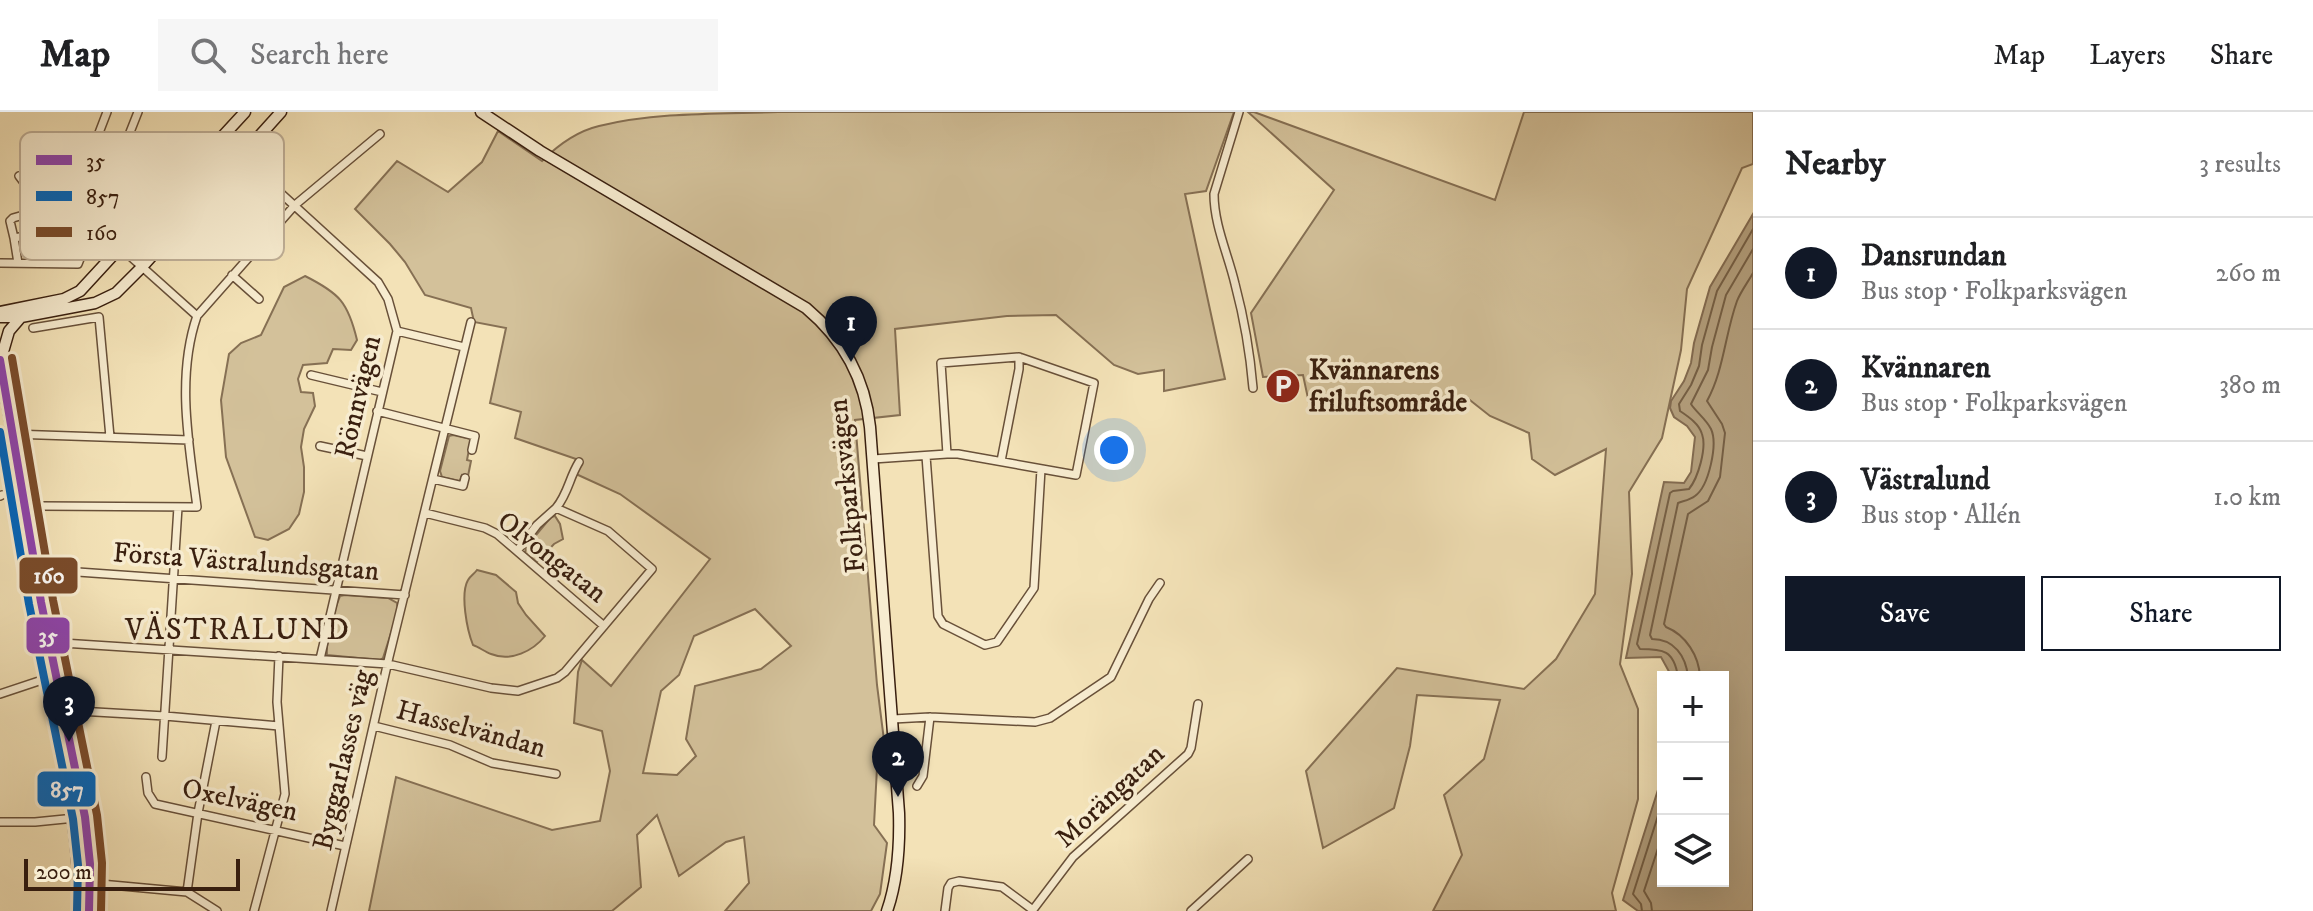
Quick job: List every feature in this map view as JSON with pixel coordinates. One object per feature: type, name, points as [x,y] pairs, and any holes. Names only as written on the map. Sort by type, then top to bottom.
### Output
[{"type":"main road","points":[[227,132],[245,112]]},
{"type":"main road","points":[[263,132],[281,112]]},
{"type":"main road","name":"Folkparksvägen","points":[[481,112],[540,151],[792,298],[822,321],[845,350],[864,390],[869,412],[893,719],[900,856],[887,911]]},
{"type":"main road","points":[[0,314],[74,295],[110,260]]},
{"type":"main road","points":[[0,314],[21,317],[95,303],[123,288],[148,260]]},
{"type":"main road","points":[[21,317],[6,336],[0,361],[89,911]]},
{"type":"main road","points":[[58,709],[85,817],[85,882],[79,911]]},
{"type":"street","points":[[99,132],[107,112]]},
{"type":"street","points":[[130,132],[138,112]]},
{"type":"street","points":[[1239,112],[1214,194],[1214,208],[1235,284],[1249,349],[1253,388]]},
{"type":"street","points":[[284,217],[380,134]]},
{"type":"street","name":"Rönnvägen","points":[[284,195],[378,282],[388,299],[397,331],[320,659]]},
{"type":"street","points":[[18,263],[10,221],[20,216]]},
{"type":"street","points":[[14,238],[20,237]]},
{"type":"street","points":[[0,263],[78,264],[80,260]]},
{"type":"street","points":[[134,260],[197,316]]},
{"type":"street","points":[[41,506],[197,507],[185,407],[190,335],[197,316],[246,260]]},
{"type":"street","points":[[232,275],[259,299]]},
{"type":"street","points":[[33,328],[99,317],[110,437]]},
{"type":"street","name":"Byggarlasses väg","points":[[331,911],[471,322]]},
{"type":"street","points":[[397,331],[464,347]]},
{"type":"street","points":[[873,459],[958,454],[1076,475],[1094,383],[1019,357],[941,363],[947,454]]},
{"type":"street","points":[[1001,461],[1019,357]]},
{"type":"street","points":[[311,375],[382,392]]},
{"type":"street","points":[[377,411],[475,436],[472,450]]},
{"type":"street","points":[[12,434],[189,440]]},
{"type":"street","points":[[320,446],[367,456]]},
{"type":"street","points":[[926,456],[938,616],[943,624],[985,645],[997,642],[1034,588],[1041,469]]},
{"type":"street","points":[[517,551],[537,525],[556,508],[570,487],[570,477],[579,462]]},
{"type":"street","points":[[433,479],[463,486],[465,478]]},
{"type":"street","points":[[162,757],[178,507]]},
{"type":"street","points":[[47,642],[388,664],[491,688],[518,691],[557,678],[565,672],[652,569],[608,531],[556,508]]},
{"type":"street","name":"Olvongatan","points":[[425,513],[485,528],[517,551],[604,626]]},
{"type":"street","name":"Första Västralundsgatan","points":[[35,569],[405,595]]},
{"type":"street","points":[[893,719],[930,717],[1035,722],[1050,718],[1111,677],[1160,583]]},
{"type":"street","points":[[254,911],[285,794],[279,726],[279,656]]},
{"type":"street","points":[[0,694],[53,676]]},
{"type":"street","name":"Morängatan","points":[[1032,910],[1073,857],[1188,754],[1198,704]]},
{"type":"street","points":[[58,709],[279,726]]},
{"type":"street","points":[[917,786],[923,776],[930,717]]},
{"type":"street","points":[[187,892],[216,721]]},
{"type":"street","name":"Hasselvändan","points":[[374,726],[450,745],[492,763],[556,774]]},
{"type":"street","name":"Oxelvägen","points":[[146,777],[148,793],[155,804],[345,846]]},
{"type":"street","points":[[0,822],[85,817]]},
{"type":"street","points":[[1191,911],[1248,859]]},
{"type":"street","points":[[945,911],[948,888],[951,883],[959,881],[1002,887],[1032,910]]},
{"type":"street","points":[[85,882],[187,892],[217,911]]},
{"type":"shaded area","points":[[1234,112],[1206,191],[1185,194],[1225,379],[1164,391],[1164,370],[1138,374],[1114,365],[1056,315],[1007,316],[895,329],[900,415],[855,420],[877,685],[887,764],[877,768],[874,825],[887,843],[880,894],[871,911],[725,911],[749,883],[744,837],[726,842],[679,876],[657,815],[637,835],[641,887],[612,911],[369,911],[396,777],[552,830],[600,821],[610,771],[602,731],[574,723],[578,672],[582,660],[611,686],[710,559],[620,494],[576,474],[576,459],[515,438],[521,412],[490,403],[506,328],[474,322],[471,308],[425,295],[405,262],[355,209],[397,161],[448,192],[482,162],[498,131],[542,161],[583,131],[621,121],[756,113]],"holes":[[[755,609],[791,646],[761,669],[695,686],[686,739],[696,756],[677,775],[643,773],[661,691],[679,675],[694,636]]]},
{"type":"shaded area","points":[[1248,112],[1495,200],[1524,112],[1753,112],[1753,164],[1742,168],[1687,289],[1681,350],[1662,438],[1629,492],[1632,574],[1620,664],[1638,709],[1638,799],[1612,893],[1616,911],[1433,911],[1462,855],[1444,795],[1484,759],[1500,700],[1417,695],[1410,746],[1394,808],[1323,848],[1306,771],[1397,668],[1524,689],[1556,659],[1595,594],[1606,449],[1555,475],[1532,459],[1529,433],[1490,416],[1466,397],[1309,403],[1303,375],[1263,377],[1251,313],[1334,190]]},
{"type":"shaded area","points":[[305,276],[340,300],[350,316],[357,340],[351,350],[333,349],[327,363],[303,365],[298,379],[301,392],[313,393],[315,406],[304,429],[301,447],[304,492],[299,514],[289,529],[268,540],[255,537],[226,457],[221,400],[229,354],[241,343],[261,335],[284,287]]},
{"type":"shaded area","points":[[449,436],[471,439],[468,476],[462,475],[460,481],[442,477],[440,471]]},
{"type":"shaded area","points":[[555,516],[563,539],[537,562],[525,553],[526,547]]},
{"type":"shaded area","points":[[477,570],[496,575],[516,592],[518,603],[545,636],[534,646],[521,654],[506,657],[473,645],[464,603],[468,580]]},
{"type":"shaded area","points":[[340,596],[388,598],[397,603],[398,611],[380,660],[327,655],[333,617]]},
{"type":"water","points":[[1753,214],[1753,911],[1638,911],[1623,900],[1657,793],[1657,887],[1729,887],[1729,671],[1669,671],[1661,657],[1626,658],[1664,482],[1684,483],[1691,472],[1695,437],[1687,426],[1674,417],[1670,408],[1691,363],[1710,287]]},
{"type":"transit line","name":"160","points":[[12,358],[53,600],[97,815],[102,863],[101,911]]},
{"type":"transit line","name":"35","points":[[0,360],[41,602],[85,817],[90,864],[89,911]]},
{"type":"transit line","name":"857","points":[[0,432],[29,604],[73,819],[78,865],[77,911]]},
{"type":"place","name":"Dansrundan","points":[[851,362]]},
{"type":"place","name":"Kvännarens friluftsområde","points":[[1283,386]]},
{"type":"place","name":"Västralund","points":[[69,742]]},
{"type":"place","name":"Kvännaren","points":[[898,797]]},
{"type":"district","name":"VÄSTRALUND","points":[[238,630]]}]
